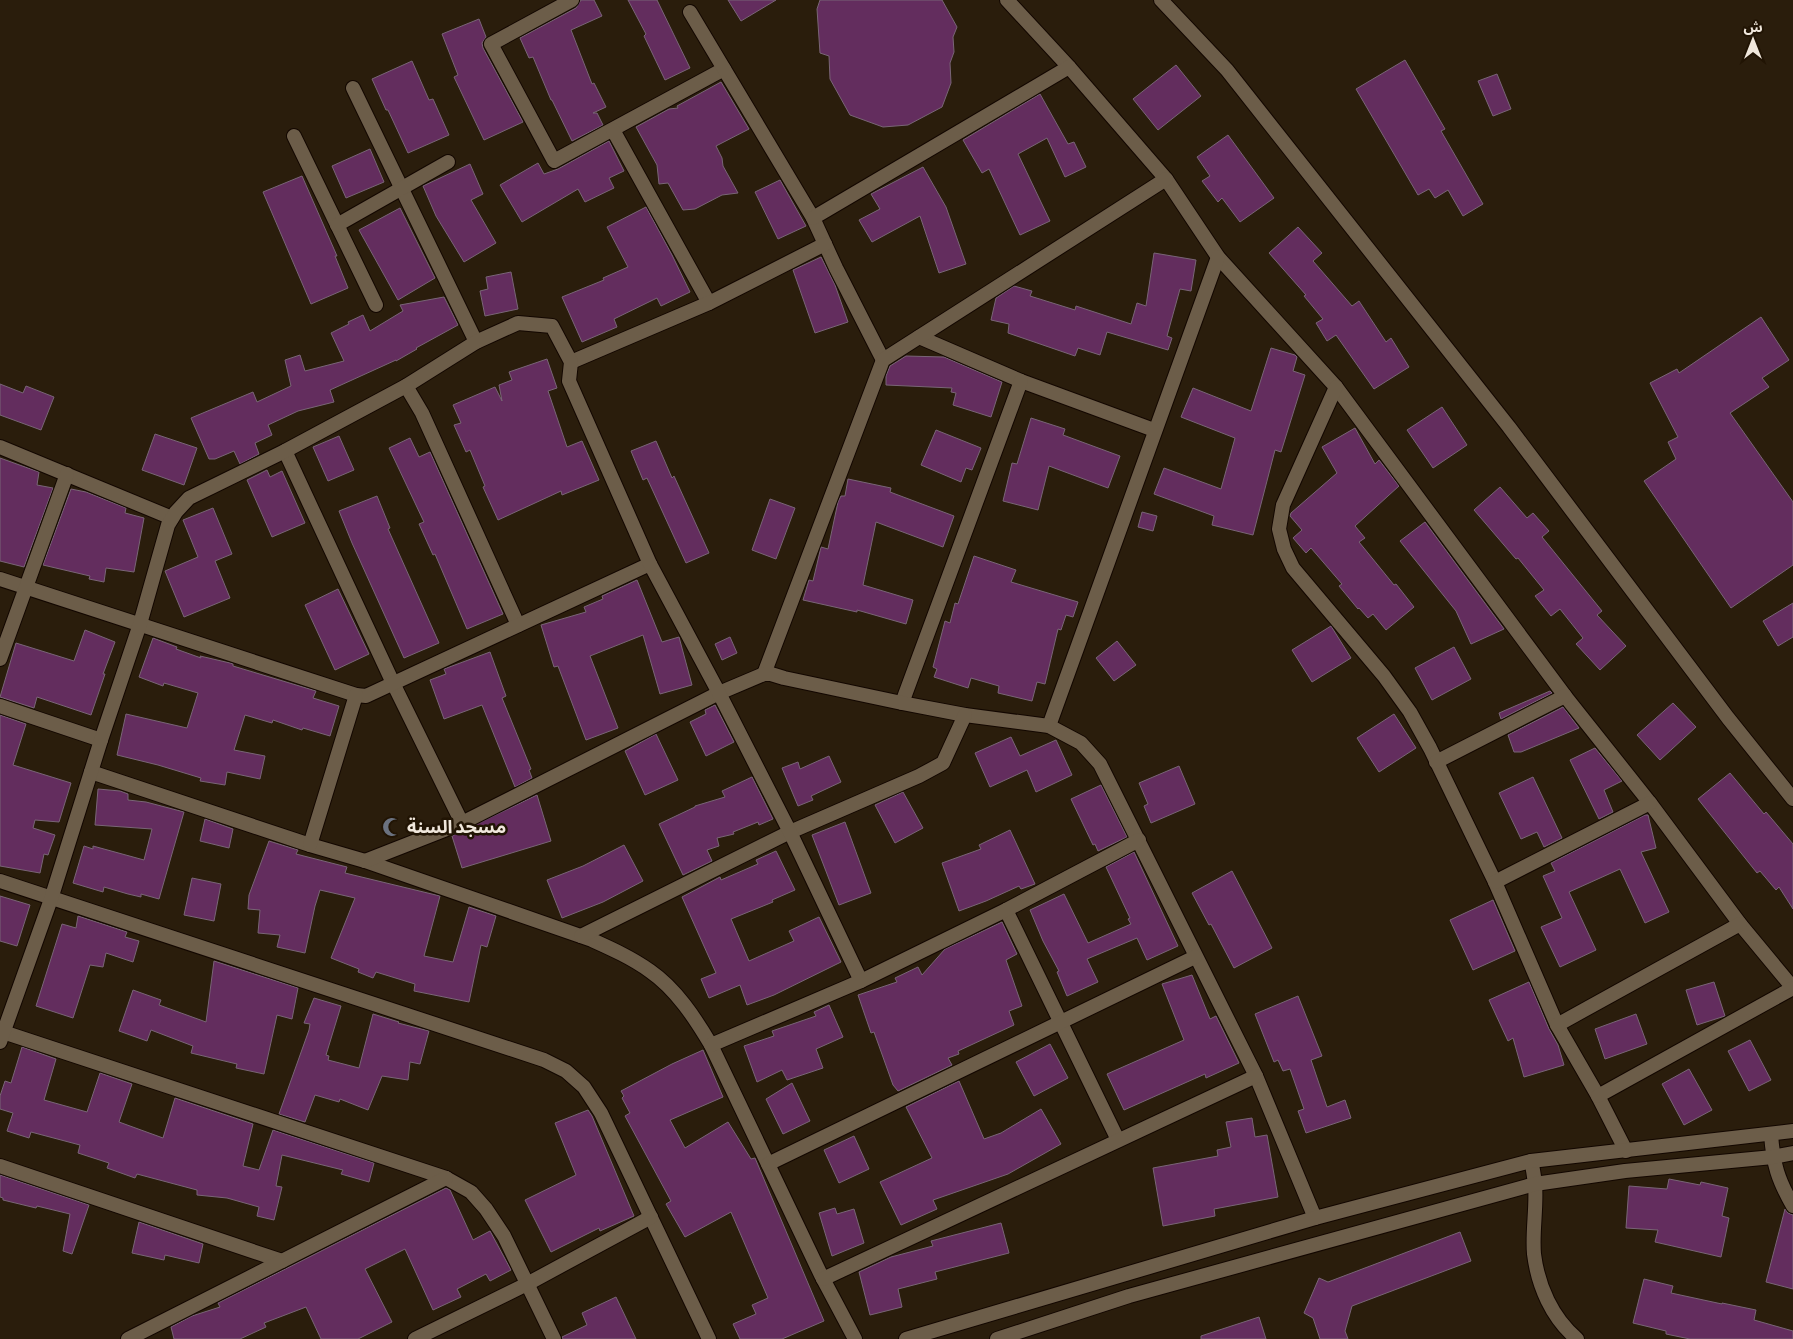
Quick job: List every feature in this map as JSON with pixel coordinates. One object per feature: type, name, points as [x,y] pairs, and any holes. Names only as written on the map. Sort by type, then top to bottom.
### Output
[{"type":"street","points":[[572,0],[491,44],[554,161],[724,69]]},
{"type":"street","points":[[1007,0],[1069,67],[1166,179],[1218,256],[1336,387],[1566,696],[1650,803],[1740,924],[1793,988],[1598,1096]]},
{"type":"street","points":[[1161,0],[1227,70],[1509,427],[1716,702],[1793,799]]},
{"type":"street","points":[[690,12],[813,218],[883,360]]},
{"type":"street","points":[[813,218],[1069,67]]},
{"type":"street","points":[[353,88],[476,342]]},
{"type":"street","points":[[612,130],[709,303]]},
{"type":"street","points":[[294,136],[376,305]]},
{"type":"street","points":[[337,225],[448,162]]},
{"type":"street","points":[[764,674],[883,360],[1166,179]]},
{"type":"street","points":[[571,362],[709,303],[825,244]]},
{"type":"street","points":[[1049,726],[1218,256]]},
{"type":"street","points":[[554,1339],[504,1236],[486,1209],[470,1192],[446,1178],[2,1037],[52,899],[100,740],[140,624],[168,525],[189,498],[285,451],[406,386],[476,342],[518,324],[552,326],[571,362],[569,381],[650,564],[790,832],[861,981]]},
{"type":"street","points":[[919,337],[1021,381],[1154,430]]},
{"type":"street","points":[[902,703],[1021,381]]},
{"type":"street","points":[[406,386],[422,413],[518,625]]},
{"type":"street","points":[[1336,387],[1283,505],[1279,529],[1284,549],[1293,568],[1384,676],[1410,712],[1495,882],[1558,1025],[1626,1151]]},
{"type":"street","points":[[0,448],[172,518]]},
{"type":"street","points":[[285,451],[392,683],[462,823]]},
{"type":"street","points":[[0,659],[67,474]]},
{"type":"street","points":[[0,579],[356,695],[366,696],[650,564]]},
{"type":"street","points":[[365,861],[462,823],[719,693],[764,674],[965,715],[1049,726],[1081,743],[1100,764],[1256,1076],[1315,1218]]},
{"type":"street","points":[[310,845],[356,695]]},
{"type":"street","points":[[1436,762],[1566,696]]},
{"type":"street","points":[[0,706],[100,740]]},
{"type":"street","points":[[581,936],[790,832],[943,764],[965,715]]},
{"type":"street","points":[[91,772],[310,845],[365,861],[581,936],[628,957],[652,972],[673,991],[690,1012],[711,1045],[823,1279],[855,1339]]},
{"type":"street","points":[[1495,882],[1650,803]]},
{"type":"street","points":[[711,1045],[861,981],[1006,910],[1139,840]]},
{"type":"street","points":[[0,881],[544,1060],[566,1071],[584,1087],[601,1113],[709,1339]]},
{"type":"street","points":[[1006,910],[1118,1140]]},
{"type":"street","points":[[1558,1025],[1740,924]]},
{"type":"street","points":[[768,1164],[1196,957]]},
{"type":"street","points":[[823,1279],[1256,1076]]},
{"type":"street","points":[[906,1339],[1315,1218],[1531,1161],[1793,1131]]},
{"type":"street","points":[[1772,1134],[1772,1157],[1783,1189],[1793,1206]]},
{"type":"street","points":[[997,1339],[1129,1296],[1535,1184],[1625,1171],[1793,1154]]},
{"type":"street","points":[[1531,1161],[1535,1184],[1534,1253],[1539,1279],[1548,1302],[1566,1330],[1577,1339]]},
{"type":"street","points":[[0,1166],[282,1261]]},
{"type":"street","points":[[128,1339],[446,1178]]},
{"type":"street","points":[[415,1339],[527,1284],[651,1218]]},
{"type":"building","points":[[581,0],[594,0],[602,16],[571,30],[592,84],[594,83],[606,107],[593,113],[597,113],[603,125],[572,141],[551,100],[533,57],[529,58],[520,38],[576,8]]},
{"type":"building","points":[[628,0],[657,0],[690,68],[665,80],[644,36],[646,34]]},
{"type":"building","points":[[728,0],[776,0],[741,21]]},
{"type":"building","points":[[820,0],[942,0],[957,27],[953,37],[954,52],[950,63],[951,83],[942,107],[908,125],[883,127],[850,115],[830,79],[829,56],[820,53],[817,9]]},
{"type":"building","points":[[479,19],[486,37],[482,43],[483,48],[523,122],[484,140],[454,77],[458,75],[442,34]]},
{"type":"building","points":[[1405,60],[1445,129],[1441,131],[1483,204],[1463,216],[1448,190],[1435,198],[1429,189],[1418,195],[1356,89]]},
{"type":"building","points":[[412,61],[429,100],[433,99],[449,135],[408,153],[372,79]]},
{"type":"building","points":[[1176,65],[1201,96],[1158,130],[1133,99]]},
{"type":"building","points":[[1497,74],[1511,109],[1493,116],[1478,81]]},
{"type":"building","points":[[721,82],[749,129],[716,146],[722,158],[723,166],[738,193],[722,195],[695,209],[683,210],[668,183],[659,184],[657,165],[636,127],[669,109],[678,108],[677,106]]},
{"type":"building","points":[[1040,94],[1068,144],[1074,142],[1086,167],[1065,177],[1047,138],[1018,154],[1050,221],[1020,235],[989,169],[982,173],[963,140]]},
{"type":"building","points":[[1228,135],[1274,198],[1240,222],[1222,198],[1218,202],[1202,181],[1210,176],[1197,157]]},
{"type":"building","points":[[609,141],[624,171],[609,178],[614,188],[585,202],[578,189],[522,222],[500,185],[538,163],[544,174],[558,169]]},
{"type":"building","points":[[370,149],[384,182],[346,198],[332,166]]},
{"type":"building","points":[[470,164],[483,194],[471,200],[496,243],[464,262],[436,216],[423,186]]},
{"type":"building","points":[[923,167],[946,207],[966,264],[939,273],[920,216],[872,242],[859,220],[880,209],[871,194]]},
{"type":"building","points":[[302,176],[337,256],[335,256],[348,288],[311,304],[263,192]]},
{"type":"building","points":[[780,180],[806,226],[778,239],[755,192]]},
{"type":"building","points":[[646,207],[690,292],[661,306],[657,298],[614,319],[617,327],[582,342],[562,297],[604,280],[603,278],[628,267],[607,227]]},
{"type":"building","points":[[400,208],[435,278],[398,300],[359,230]]},
{"type":"building","points":[[1298,227],[1322,253],[1313,261],[1352,306],[1359,301],[1386,342],[1391,338],[1409,367],[1374,389],[1336,335],[1327,341],[1316,323],[1323,319],[1304,296],[1306,295],[1269,253]]},
{"type":"building","points":[[1154,253],[1196,260],[1191,291],[1180,289],[1167,336],[1172,338],[1168,350],[1107,332],[1100,355],[1078,348],[1075,356],[1008,333],[1009,324],[991,320],[996,298],[1014,286],[1032,291],[1030,296],[1075,310],[1076,306],[1131,324],[1137,303],[1146,306]]},
{"type":"building","points":[[821,257],[835,285],[848,322],[815,333],[793,270]]},
{"type":"building","points":[[511,272],[518,309],[485,316],[480,291],[488,289],[486,277]]},
{"type":"building","points":[[444,297],[458,325],[396,361],[330,390],[334,402],[298,411],[268,425],[272,435],[255,443],[259,454],[240,464],[234,451],[215,459],[209,459],[191,418],[253,392],[257,402],[291,386],[285,360],[300,355],[305,371],[344,361],[331,333],[349,324],[348,322],[363,315],[370,331],[403,311],[400,305]]},
{"type":"building","points":[[1761,317],[1789,360],[1762,378],[1769,387],[1730,413],[1793,502],[1793,565],[1731,608],[1644,481],[1676,459],[1668,442],[1678,437],[1650,383],[1677,369],[1679,373]]},
{"type":"building","points":[[1271,348],[1295,355],[1297,357],[1293,371],[1305,375],[1281,452],[1275,450],[1253,535],[1212,525],[1214,516],[1154,494],[1164,468],[1221,489],[1235,438],[1181,417],[1193,388],[1251,411]]},
{"type":"building","points":[[906,356],[944,357],[1002,382],[991,417],[953,405],[956,393],[951,392],[952,388],[886,385],[886,376],[890,366]]},
{"type":"building","points":[[547,359],[557,388],[548,391],[567,447],[582,441],[599,480],[562,495],[561,491],[498,520],[483,487],[485,486],[470,450],[466,452],[454,425],[461,423],[453,405],[495,387],[502,401],[499,385],[512,380],[509,372]]},
{"type":"building","points":[[0,384],[23,393],[26,386],[54,397],[41,430],[0,415]]},
{"type":"building","points":[[1442,407],[1467,445],[1433,468],[1407,430]]},
{"type":"building","points":[[1031,418],[1065,429],[1063,435],[1120,456],[1108,488],[1049,466],[1038,510],[1003,501],[1012,463],[1017,464]]},
{"type":"building","points":[[1355,428],[1375,464],[1379,460],[1399,486],[1355,526],[1365,538],[1359,542],[1414,607],[1386,630],[1373,614],[1368,618],[1358,609],[1339,586],[1342,584],[1311,548],[1306,553],[1293,538],[1302,530],[1290,516],[1291,513],[1337,473],[1322,447]]},
{"type":"building","points":[[936,430],[981,448],[972,470],[966,468],[961,482],[921,465]]},
{"type":"building","points":[[155,434],[197,448],[184,485],[142,470]]},
{"type":"building","points":[[339,436],[354,470],[328,481],[313,447]]},
{"type":"building","points":[[410,438],[419,457],[430,452],[503,614],[467,629],[435,554],[433,555],[419,524],[424,522],[389,448]]},
{"type":"building","points":[[656,441],[709,553],[686,563],[647,478],[643,480],[631,451]]},
{"type":"building","points":[[0,458],[39,472],[37,485],[53,488],[24,567],[0,561]]},
{"type":"building","points":[[267,470],[270,477],[282,471],[305,523],[272,537],[247,480]]},
{"type":"building","points":[[848,479],[891,488],[890,492],[954,516],[943,547],[876,522],[863,585],[913,600],[906,624],[857,610],[857,612],[803,600],[809,580],[813,581],[821,547],[828,549],[838,502],[841,496],[845,496]]},
{"type":"building","points":[[1500,487],[1527,518],[1533,513],[1549,531],[1542,537],[1602,611],[1597,615],[1626,646],[1600,670],[1576,644],[1583,638],[1560,609],[1551,616],[1535,596],[1544,590],[1518,558],[1516,559],[1474,510]]},
{"type":"building","points":[[71,489],[86,492],[126,508],[125,513],[144,518],[134,572],[106,568],[104,582],[89,579],[90,576],[43,565]]},
{"type":"building","points":[[377,496],[390,528],[388,529],[439,643],[404,658],[339,511]]},
{"type":"building","points":[[770,499],[795,508],[776,559],[752,550]]},
{"type":"building","points":[[213,508],[232,554],[215,561],[230,598],[184,617],[165,571],[198,557],[183,520]]},
{"type":"building","points":[[1142,512],[1157,516],[1153,531],[1138,527]]},
{"type":"building","points":[[1425,522],[1504,629],[1471,644],[1456,611],[1400,541]]},
{"type":"building","points":[[974,556],[1016,570],[1011,582],[1078,602],[1073,617],[1066,615],[1061,630],[1058,629],[1045,684],[1037,682],[1032,701],[998,693],[999,686],[971,678],[968,688],[934,677],[937,669],[933,667],[945,621],[950,623],[955,603],[958,604]]},
{"type":"building","points":[[637,580],[662,642],[679,637],[692,685],[660,694],[643,635],[590,656],[618,728],[586,740],[558,666],[554,667],[541,625],[586,612],[584,607],[603,599],[602,596]]},
{"type":"building","points":[[338,589],[369,654],[335,670],[305,605]]},
{"type":"building","points":[[1793,603],[1793,637],[1778,646],[1763,621]]},
{"type":"building","points":[[1331,626],[1351,658],[1312,682],[1292,650]]},
{"type":"building","points":[[85,630],[115,642],[91,715],[37,697],[34,708],[0,697],[16,643],[74,661]]},
{"type":"building","points":[[730,637],[737,653],[722,660],[715,644]]},
{"type":"building","points":[[153,638],[201,658],[200,656],[230,663],[233,666],[316,691],[313,698],[339,706],[330,736],[303,728],[302,730],[273,720],[272,723],[245,715],[234,750],[265,756],[260,779],[227,772],[225,785],[200,781],[201,778],[117,755],[126,714],[187,728],[198,693],[164,683],[163,686],[139,677]]},
{"type":"building","points":[[1117,641],[1136,665],[1114,681],[1096,658]]},
{"type":"building","points":[[1454,647],[1471,679],[1432,700],[1415,668]]},
{"type":"building","points":[[490,652],[506,696],[502,698],[531,769],[529,770],[532,778],[515,787],[482,705],[444,719],[430,680],[446,674],[444,669]]},
{"type":"building","points":[[1550,691],[1552,693],[1501,719],[1499,713]]},
{"type":"building","points":[[1673,703],[1696,727],[1660,760],[1637,735]]},
{"type":"building","points":[[715,705],[734,742],[706,756],[690,722],[706,714],[705,710]]},
{"type":"building","points":[[1563,707],[1579,728],[1521,752],[1514,752],[1508,735]]},
{"type":"building","points":[[1394,714],[1416,748],[1379,772],[1357,738]]},
{"type":"building","points":[[0,715],[26,724],[13,765],[71,783],[59,822],[35,820],[33,828],[55,835],[48,855],[44,854],[40,873],[0,866]]},
{"type":"building","points":[[656,734],[678,780],[645,795],[625,751]]},
{"type":"building","points":[[1011,737],[1020,756],[1056,740],[1072,775],[1036,792],[1027,770],[990,787],[975,753]]},
{"type":"building","points":[[1595,748],[1622,781],[1604,790],[1613,812],[1599,819],[1570,760]]},
{"type":"building","points":[[829,756],[841,782],[811,796],[813,800],[798,806],[782,768],[798,762],[800,769]]},
{"type":"building","points":[[1179,766],[1195,804],[1151,823],[1144,806],[1148,804],[1139,783]]},
{"type":"building","points":[[1730,773],[1764,814],[1766,812],[1793,844],[1793,909],[1779,887],[1776,890],[1760,871],[1757,873],[1698,799]]},
{"type":"building","points":[[752,777],[773,819],[759,825],[758,822],[733,832],[734,834],[717,838],[719,846],[707,850],[712,861],[683,875],[659,824],[695,806],[725,797],[722,791]]},
{"type":"building","points":[[1533,777],[1562,838],[1544,847],[1537,832],[1521,839],[1499,793]]},
{"type":"building","points":[[1101,785],[1127,837],[1098,851],[1095,844],[1093,845],[1071,799]]},
{"type":"building","points":[[98,789],[120,791],[128,794],[128,800],[146,802],[184,812],[159,899],[141,894],[141,897],[104,887],[103,892],[73,883],[84,846],[93,849],[93,846],[144,860],[152,829],[95,825]]},
{"type":"building","points":[[903,792],[923,828],[895,843],[875,805]]},
{"type":"building","points":[[537,795],[551,841],[462,868],[452,836]]},
{"type":"building","points":[[1648,815],[1656,848],[1641,852],[1669,912],[1645,923],[1620,869],[1569,892],[1596,950],[1560,967],[1541,927],[1562,918],[1543,876],[1555,871],[1551,863]]},
{"type":"building","points":[[205,819],[233,829],[229,848],[200,841]]},
{"type":"building","points":[[845,822],[871,893],[839,905],[812,835]]},
{"type":"building","points":[[1010,830],[1035,884],[1021,889],[1019,886],[959,911],[942,863],[981,849],[979,845]]},
{"type":"building","points":[[269,841],[298,850],[296,854],[347,867],[345,873],[440,896],[424,956],[453,962],[469,907],[496,916],[487,947],[481,945],[469,1002],[414,991],[415,984],[376,972],[373,978],[358,972],[359,969],[331,958],[355,898],[320,890],[305,953],[277,947],[280,935],[258,933],[260,910],[248,909],[249,895]]},
{"type":"building","points":[[624,845],[643,881],[603,902],[562,918],[547,880],[583,866]]},
{"type":"building","points":[[776,851],[795,890],[772,900],[773,902],[731,919],[749,961],[794,941],[789,931],[819,917],[841,962],[774,995],[747,1005],[740,985],[709,998],[701,979],[716,973],[682,897],[720,877],[721,880],[758,864],[756,860]]},
{"type":"building","points":[[1134,852],[1178,946],[1147,960],[1137,938],[1087,959],[1098,982],[1067,996],[1057,972],[1059,971],[1043,941],[1030,910],[1064,894],[1088,943],[1131,924],[1106,867]]},
{"type":"building","points":[[1232,871],[1272,948],[1234,968],[1192,893]]},
{"type":"building","points":[[192,878],[221,884],[214,921],[184,915]]},
{"type":"building","points":[[0,896],[30,905],[17,946],[0,941]]},
{"type":"building","points":[[1493,900],[1515,951],[1473,970],[1450,920]]},
{"type":"building","points":[[78,916],[127,932],[125,937],[139,941],[133,962],[106,953],[103,967],[90,965],[73,1018],[36,1006],[62,924],[76,928]]},
{"type":"building","points":[[1002,922],[1017,954],[1006,960],[1022,1006],[1009,1011],[1014,1025],[958,1051],[959,1054],[948,1058],[952,1065],[898,1091],[893,1085],[874,1032],[871,1033],[858,995],[897,982],[895,978],[918,967],[922,975],[945,949]]},
{"type":"building","points":[[214,961],[298,988],[292,1019],[277,1015],[264,1074],[236,1068],[237,1064],[191,1053],[193,1046],[151,1030],[147,1041],[119,1031],[133,990],[161,1000],[159,1005],[206,1022]]},
{"type":"building","points":[[1192,975],[1210,1019],[1216,1016],[1239,1063],[1206,1078],[1205,1074],[1124,1110],[1107,1074],[1184,1040],[1162,984]]},
{"type":"building","points":[[1529,982],[1558,1045],[1564,1065],[1524,1077],[1513,1038],[1508,1041],[1489,1000]]},
{"type":"building","points":[[1714,982],[1725,1016],[1697,1025],[1686,990]]},
{"type":"building","points":[[1298,996],[1322,1056],[1311,1060],[1327,1107],[1345,1100],[1351,1118],[1306,1133],[1298,1111],[1304,1109],[1290,1069],[1283,1071],[1278,1060],[1274,1062],[1255,1014]]},
{"type":"building","points":[[314,998],[341,1006],[326,1055],[329,1056],[328,1060],[359,1068],[373,1014],[429,1031],[420,1064],[410,1062],[408,1080],[382,1076],[368,1110],[340,1099],[339,1102],[315,1095],[305,1122],[279,1114],[309,1030],[310,1024],[304,1023]]},
{"type":"building","points":[[829,1005],[843,1037],[816,1049],[823,1068],[787,1080],[782,1070],[757,1082],[744,1046],[774,1036],[772,1031],[816,1016],[814,1012]]},
{"type":"building","points":[[1636,1014],[1647,1044],[1605,1059],[1595,1029]]},
{"type":"building","points":[[1750,1040],[1771,1080],[1749,1091],[1728,1051]]},
{"type":"building","points":[[1050,1044],[1068,1078],[1034,1096],[1016,1062]]},
{"type":"building","points":[[22,1047],[56,1059],[44,1100],[87,1112],[100,1073],[132,1084],[119,1122],[163,1138],[175,1098],[253,1124],[243,1166],[259,1170],[273,1130],[374,1163],[369,1182],[341,1174],[343,1170],[282,1155],[276,1186],[282,1187],[274,1220],[257,1216],[259,1207],[227,1198],[197,1195],[197,1190],[137,1174],[135,1178],[107,1168],[109,1163],[78,1153],[80,1145],[31,1132],[29,1138],[7,1131],[13,1113],[0,1109],[0,1096],[5,1081],[11,1083]]},
{"type":"building","points":[[703,1050],[723,1097],[670,1120],[685,1148],[728,1122],[751,1159],[755,1158],[824,1321],[782,1339],[740,1339],[733,1324],[756,1314],[752,1305],[768,1298],[731,1212],[685,1237],[666,1204],[671,1201],[625,1116],[630,1113],[622,1098],[624,1096],[621,1091]]},
{"type":"building","points":[[1689,1069],[1712,1110],[1684,1125],[1662,1084]]},
{"type":"building","points":[[959,1081],[984,1139],[1001,1133],[1041,1109],[1061,1144],[1008,1174],[933,1200],[937,1209],[901,1225],[880,1182],[932,1158],[906,1107]]},
{"type":"building","points":[[792,1083],[810,1121],[783,1134],[766,1099]]},
{"type":"building","points":[[588,1110],[634,1216],[600,1231],[599,1228],[551,1252],[525,1200],[576,1175],[555,1123]]},
{"type":"building","points":[[1252,1118],[1255,1137],[1267,1135],[1278,1197],[1214,1209],[1215,1216],[1163,1226],[1153,1168],[1218,1156],[1217,1150],[1231,1147],[1226,1122]]},
{"type":"building","points":[[854,1136],[869,1169],[839,1183],[824,1150]]},
{"type":"building","points":[[0,1175],[89,1205],[72,1254],[63,1251],[70,1214],[3,1200],[0,1197]]},
{"type":"building","points":[[1669,1179],[1700,1185],[1701,1182],[1728,1188],[1722,1216],[1729,1218],[1721,1257],[1655,1242],[1658,1230],[1626,1228],[1629,1186],[1667,1189]]},
{"type":"building","points":[[446,1188],[450,1190],[473,1240],[490,1231],[511,1270],[490,1281],[486,1274],[457,1289],[461,1297],[433,1310],[405,1249],[365,1269],[392,1322],[358,1339],[321,1339],[306,1307],[264,1323],[266,1327],[240,1339],[174,1339],[171,1327],[192,1316],[220,1307],[218,1303]]},
{"type":"building","points":[[835,1208],[837,1214],[854,1209],[864,1243],[832,1256],[819,1213]]},
{"type":"building","points":[[1785,1209],[1793,1215],[1793,1289],[1766,1282]]},
{"type":"building","points":[[139,1222],[203,1244],[199,1263],[165,1255],[164,1260],[132,1253]]},
{"type":"building","points":[[1001,1223],[1009,1253],[935,1272],[937,1279],[898,1289],[902,1307],[870,1315],[859,1272],[891,1257],[933,1246],[931,1241]]},
{"type":"building","points":[[1460,1232],[1471,1261],[1352,1306],[1345,1331],[1348,1339],[1320,1339],[1313,1318],[1304,1313],[1319,1278],[1328,1282]]},
{"type":"building","points":[[1644,1279],[1673,1286],[1671,1293],[1756,1310],[1754,1320],[1793,1331],[1793,1339],[1690,1339],[1666,1334],[1666,1331],[1633,1323]]},
{"type":"building","points":[[616,1297],[636,1339],[563,1339],[562,1337],[587,1325],[582,1313]]},
{"type":"building","points":[[1259,1317],[1266,1339],[1201,1339],[1201,1336]]},
{"type":"place","name":"مسجد السنة","points":[[392,827]]}]
